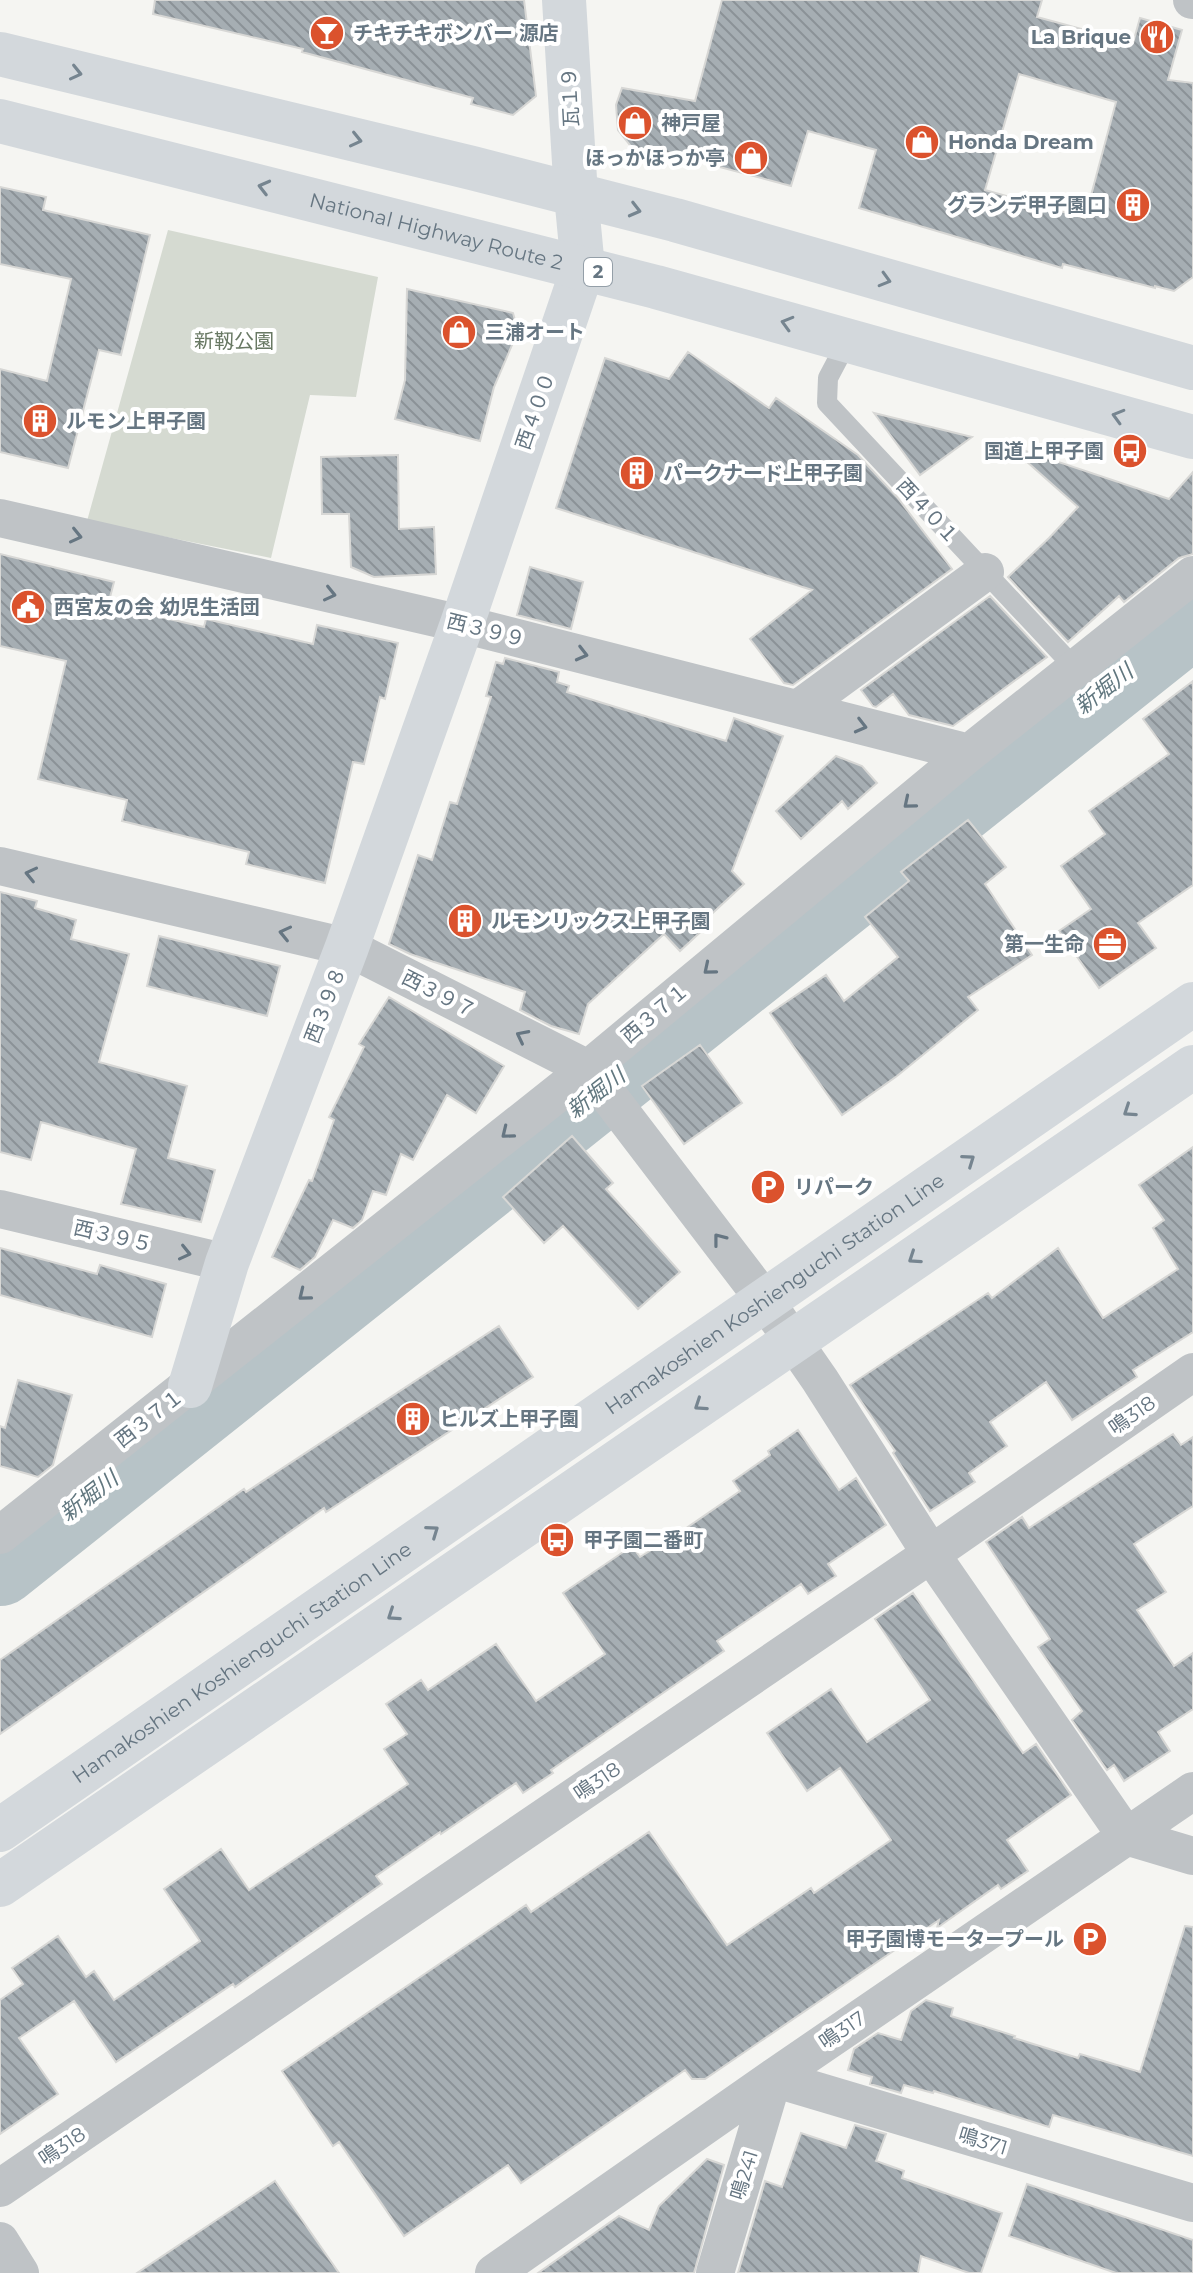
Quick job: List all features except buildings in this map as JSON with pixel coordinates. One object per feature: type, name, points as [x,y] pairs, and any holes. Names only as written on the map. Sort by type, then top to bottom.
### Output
[{"type":"main road","name":"瓦１９","points":[[564,0],[576,195]]},
{"type":"main road","points":[[0,54],[706,229],[1193,368]]},
{"type":"main road","name":"National Highway Route 2","points":[[0,121],[583,268],[1193,437]]},
{"type":"main road","name":"西４００","points":[[462,624],[583,268],[576,195]]},
{"type":"main road","name":"西３９８","points":[[190,1386],[227,1263],[347,947],[462,624]]},
{"type":"main road","name":"Hamakoshien Koshienguchi Station Line","points":[[0,1830],[1193,1004]]},
{"type":"main road","points":[[0,1885],[1193,1067]]},
{"type":"street","name":"西３９９","points":[[0,518],[462,624],[969,753]]},
{"type":"street","points":[[798,709],[985,572]]},
{"type":"street","name":"西３７１","points":[[0,1535],[190,1386],[595,1078],[969,753],[1193,575]]},
{"type":"street","name":"西３９７","points":[[0,866],[347,947],[595,1078],[766,1302],[931,1554],[1126,1836]]},
{"type":"street","name":"西３９５","points":[[0,1209],[227,1263]]},
{"type":"street","name":"鳴318","points":[[0,2188],[1193,1372]]},
{"type":"street","name":"鳴317","points":[[494,2273],[1193,1791]]},
{"type":"street","points":[[1126,1836],[1193,1856]]},
{"type":"street","name":"鳴371","points":[[773,2078],[1193,2203]]},
{"type":"street","name":"鳴241","points":[[715,2273],[773,2078]]},
{"type":"street","points":[[0,2241],[20,2273]]},
{"type":"lane","name":"西４０１","points":[[848,340],[828,378],[827,403],[1075,668]]},
{"type":"green space","name":"新靱公園","points":[[168,230],[378,277],[356,397],[310,395],[271,558],[87,521]]},
{"type":"waterway","name":"新堀川","points":[[0,1567],[1193,618]]},
{"type":"place","name":"チキチキボンバー 源店","points":[[327,33]]},
{"type":"place","name":"La Brique","points":[[1157,37]]},
{"type":"place","name":"神戸屋","points":[[635,123]]},
{"type":"place","name":"Honda Dream","points":[[922,142]]},
{"type":"place","name":"ほっかほっか亭","points":[[751,158]]},
{"type":"place","name":"グランデ甲子園口","points":[[1133,205]]},
{"type":"place","name":"三浦オート","points":[[459,332]]},
{"type":"place","name":"ルモン上甲子園","points":[[40,421]]},
{"type":"place","name":"国道上甲子園","points":[[1130,451]]},
{"type":"place","name":"パークナード上甲子園","points":[[637,473]]},
{"type":"place","name":"西宮友の会 幼児生活団","points":[[28,607]]},
{"type":"place","name":"ルモンリックス上甲子園","points":[[465,921]]},
{"type":"place","name":"第一生命","points":[[1110,944]]},
{"type":"place","name":"リパーク","points":[[768,1187]]},
{"type":"place","name":"ヒルズ上甲子園","points":[[413,1419]]},
{"type":"place","name":"甲子園二番町","points":[[557,1540]]},
{"type":"place","name":"甲子園博モータープール","points":[[1090,1939]]}]
